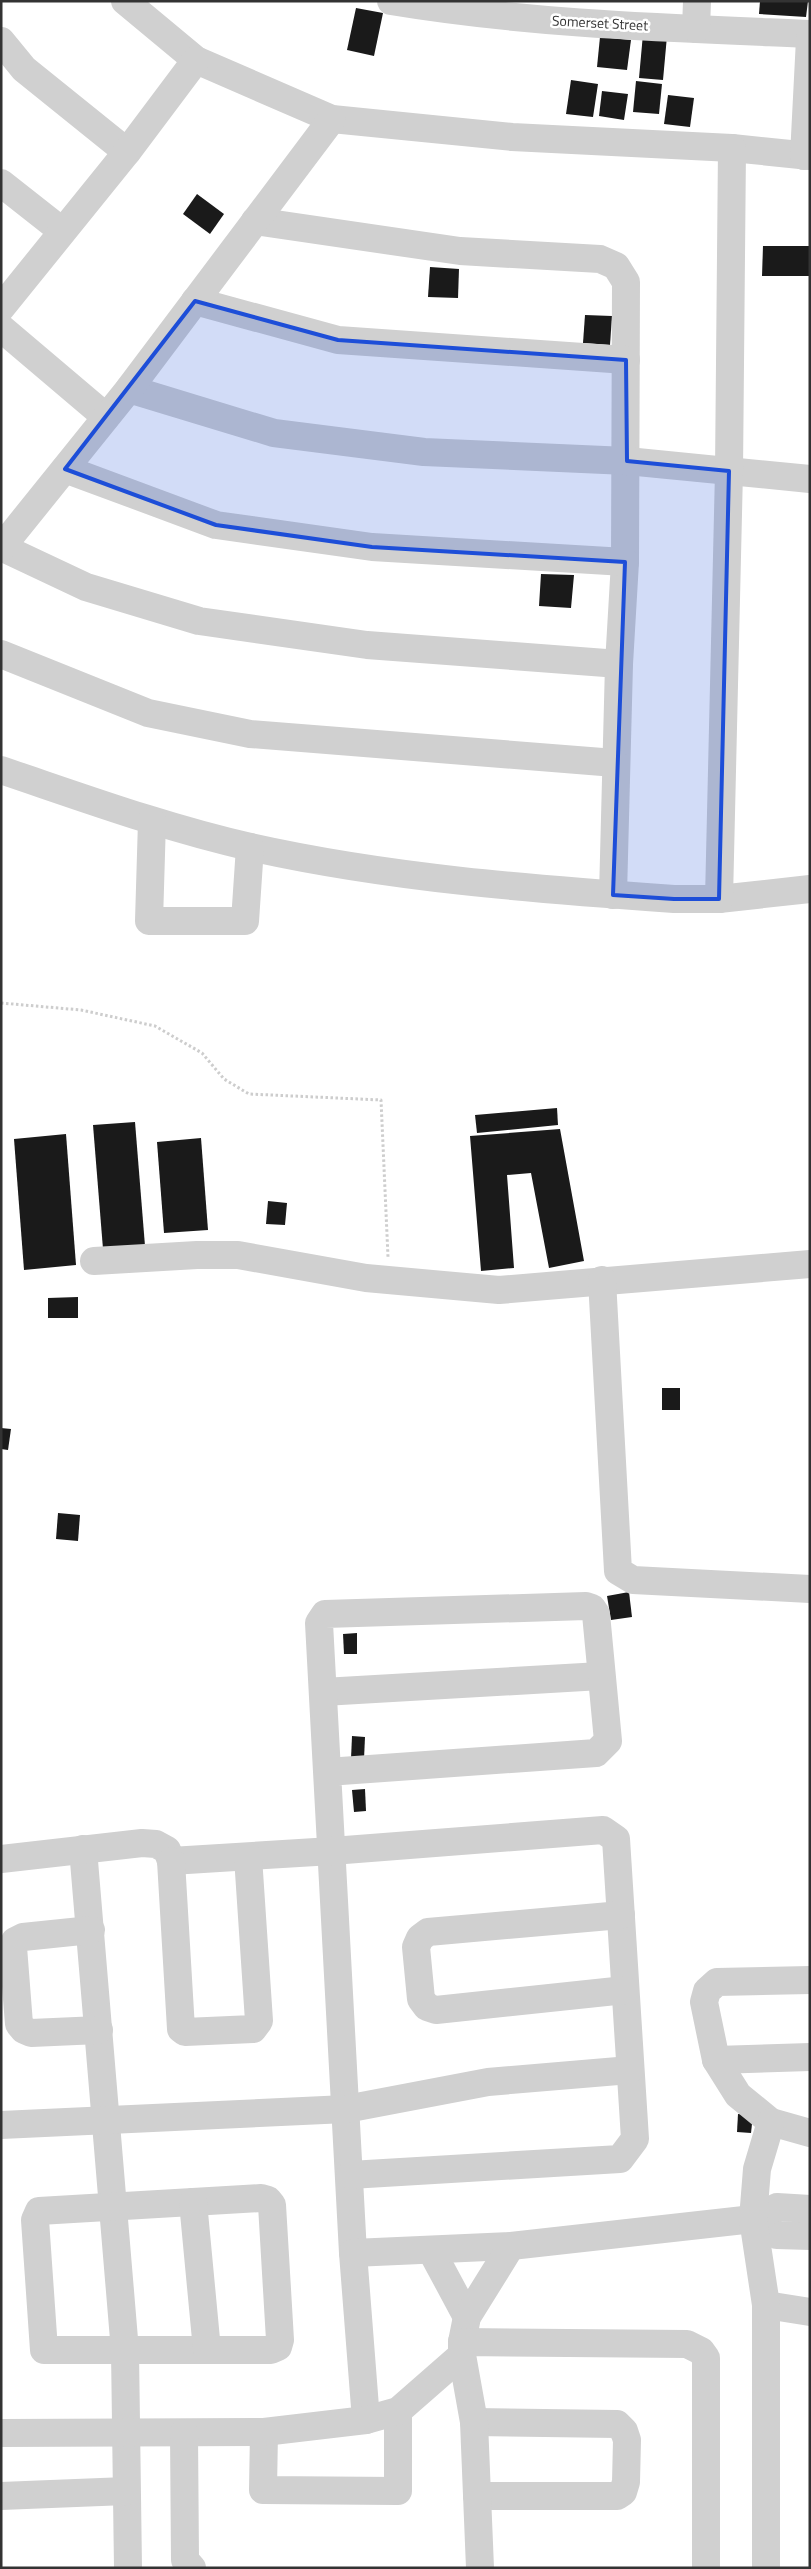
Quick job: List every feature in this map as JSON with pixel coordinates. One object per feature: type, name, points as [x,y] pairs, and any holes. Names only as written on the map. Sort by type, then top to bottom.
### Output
[{"type":"street","points":[[125,1],[196,60],[332,119],[512,137],[732,148],[807,156],[810,39]]},
{"type":"street","name":"Somerset Street","points":[[391,1],[564,12],[696,29],[810,34]]},
{"type":"street","points":[[696,1],[696,29]]},
{"type":"street","points":[[1,41],[24,69],[127,152]]},
{"type":"street","points":[[1,308],[127,152],[196,60]]},
{"type":"street","points":[[332,119],[129,389],[1,548],[86,586],[200,621],[366,645],[619,664]]},
{"type":"street","points":[[719,899],[729,471],[732,148]]},
{"type":"street","points":[[1,184],[62,232]]},
{"type":"street","points":[[255,221],[460,251],[600,258],[616,266],[626,282],[627,460],[625,562],[619,664],[613,895]]},
{"type":"street","points":[[195,301],[338,340],[626,360]]},
{"type":"street","points":[[1,328],[106,417]]},
{"type":"street","points":[[129,389],[274,433],[424,452],[627,460],[810,479]]},
{"type":"street","points":[[65,469],[216,525],[372,547],[625,562]]},
{"type":"street","points":[[1,654],[148,713],[250,734],[616,763]]},
{"type":"street","points":[[1,770],[152,821],[250,847],[392,872],[613,895],[674,899],[719,899],[810,889]]},
{"type":"street","points":[[152,821],[150,921],[245,921],[250,847]]},
{"type":"street","points":[[94,1261],[197,1254],[238,1255],[389,1280],[499,1290],[810,1264]]},
{"type":"street","points":[[602,1280],[618,1571],[633,1580],[810,1589]]},
{"type":"street","points":[[327,1772],[596,1753],[608,1741],[596,1614],[592,1608],[586,1606],[326,1614],[319,1623],[327,1772],[350,2175],[353,2253],[366,2420]]},
{"type":"street","points":[[323,1692],[601,1676]]},
{"type":"street","points":[[171,1861],[332,1852],[603,1830],[616,1839],[635,2139],[620,2159],[350,2175]]},
{"type":"street","points":[[1,1859],[142,1843],[156,1844],[167,1850],[171,1861],[181,2029],[185,2032],[252,2029],[259,2021],[248,1857]]},
{"type":"street","points":[[83,1849],[125,2351],[127,2568]]},
{"type":"street","points":[[620,1915],[428,1932],[420,1938],[416,1947],[421,1999],[427,2007],[436,2010],[625,1990]]},
{"type":"street","points":[[91,1930],[23,1937],[16,1941],[13,1947],[20,2024],[24,2030],[31,2033],[99,2030]]},
{"type":"street","points":[[810,1980],[717,1982],[708,1991],[704,2002],[716,2060],[738,2096],[771,2122],[810,2133]]},
{"type":"street","points":[[716,2060],[810,2057]]},
{"type":"street","points":[[1,2125],[346,2109],[488,2082],[630,2070]]},
{"type":"street","points":[[766,2568],[766,2305],[753,2219],[757,2169],[771,2122]]},
{"type":"street","points":[[261,2198],[268,2200],[272,2205],[280,2340],[278,2347],[271,2350],[44,2350],[42,2346],[36,2214],[39,2211],[114,2206],[261,2198]]},
{"type":"street","points":[[193,2202],[207,2350]]},
{"type":"street","points":[[353,2253],[511,2246],[753,2219],[777,2207],[810,2209]]},
{"type":"street","points":[[753,2219],[777,2235],[810,2236]]},
{"type":"street","points":[[1,2433],[264,2432],[366,2420],[398,2411],[464,2338],[511,2246]]},
{"type":"street","points":[[431,2250],[464,2338],[474,2422],[480,2568]]},
{"type":"street","points":[[766,2305],[810,2312]]},
{"type":"street","points":[[464,2338],[687,2344],[701,2350],[706,2358],[706,2568]]},
{"type":"street","points":[[264,2432],[263,2490],[398,2491],[398,2411]]},
{"type":"street","points":[[474,2422],[617,2424],[624,2431],[627,2440],[626,2482],[623,2492],[617,2496],[477,2496]]},
{"type":"street","points":[[184,2433],[184,2560],[192,2568]]},
{"type":"street","points":[[1,2496],[126,2491]]},
{"type":"path","points":[[1,1003],[81,1010],[155,1026],[202,1053],[224,1079],[249,1094],[381,1100],[389,1280]]},
{"type":"highlighted area","points":[[195,301],[338,340],[626,360],[627,461],[729,471],[719,899],[674,899],[613,895],[625,562],[372,547],[216,525],[65,469]]},
{"type":"building","points":[[760,1],[808,1],[806,17],[759,14]]},
{"type":"building","points":[[356,8],[383,13],[374,56],[347,50]]},
{"type":"building","points":[[643,34],[667,36],[663,80],[639,78]]},
{"type":"building","points":[[600,37],[631,40],[627,70],[597,67]]},
{"type":"building","points":[[571,80],[598,84],[593,117],[566,114]]},
{"type":"building","points":[[636,81],[662,84],[659,114],[633,112]]},
{"type":"building","points":[[602,91],[628,94],[624,120],[599,116]]},
{"type":"building","points":[[668,95],[694,98],[690,127],[664,124]]},
{"type":"building","points":[[197,194],[224,214],[210,234],[183,214]]},
{"type":"building","points":[[763,246],[810,246],[810,276],[762,276]]},
{"type":"building","points":[[430,267],[459,269],[458,298],[428,297]]},
{"type":"building","points":[[585,315],[612,316],[610,345],[583,343]]},
{"type":"building","points":[[541,574],[574,575],[571,608],[539,606]]},
{"type":"building","points":[[557,1108],[558,1125],[477,1133],[475,1115]]},
{"type":"building","points":[[135,1122],[145,1246],[103,1249],[93,1125]]},
{"type":"building","points":[[560,1129],[584,1261],[549,1268],[531,1173],[507,1175],[514,1268],[481,1271],[470,1136]]},
{"type":"building","points":[[66,1134],[76,1265],[24,1270],[14,1139]]},
{"type":"building","points":[[201,1138],[208,1230],[164,1233],[157,1142]]},
{"type":"building","points":[[268,1201],[287,1203],[285,1225],[266,1224]]},
{"type":"building","points":[[78,1297],[78,1318],[48,1318],[48,1298]]},
{"type":"building","points":[[662,1388],[680,1388],[680,1410],[662,1410]]},
{"type":"building","points":[[1,1428],[11,1429],[8,1450],[1,1449]]},
{"type":"building","points":[[58,1513],[80,1515],[78,1541],[56,1539]]},
{"type":"building","points":[[629,1592],[632,1617],[611,1620],[607,1596]]},
{"type":"building","points":[[357,1633],[357,1654],[344,1654],[343,1634]]},
{"type":"building","points":[[352,1736],[365,1737],[364,1759],[351,1759]]},
{"type":"building","points":[[365,1789],[366,1811],[354,1812],[352,1790]]},
{"type":"building","points":[[738,2114],[753,2115],[751,2133],[737,2132]]}]
